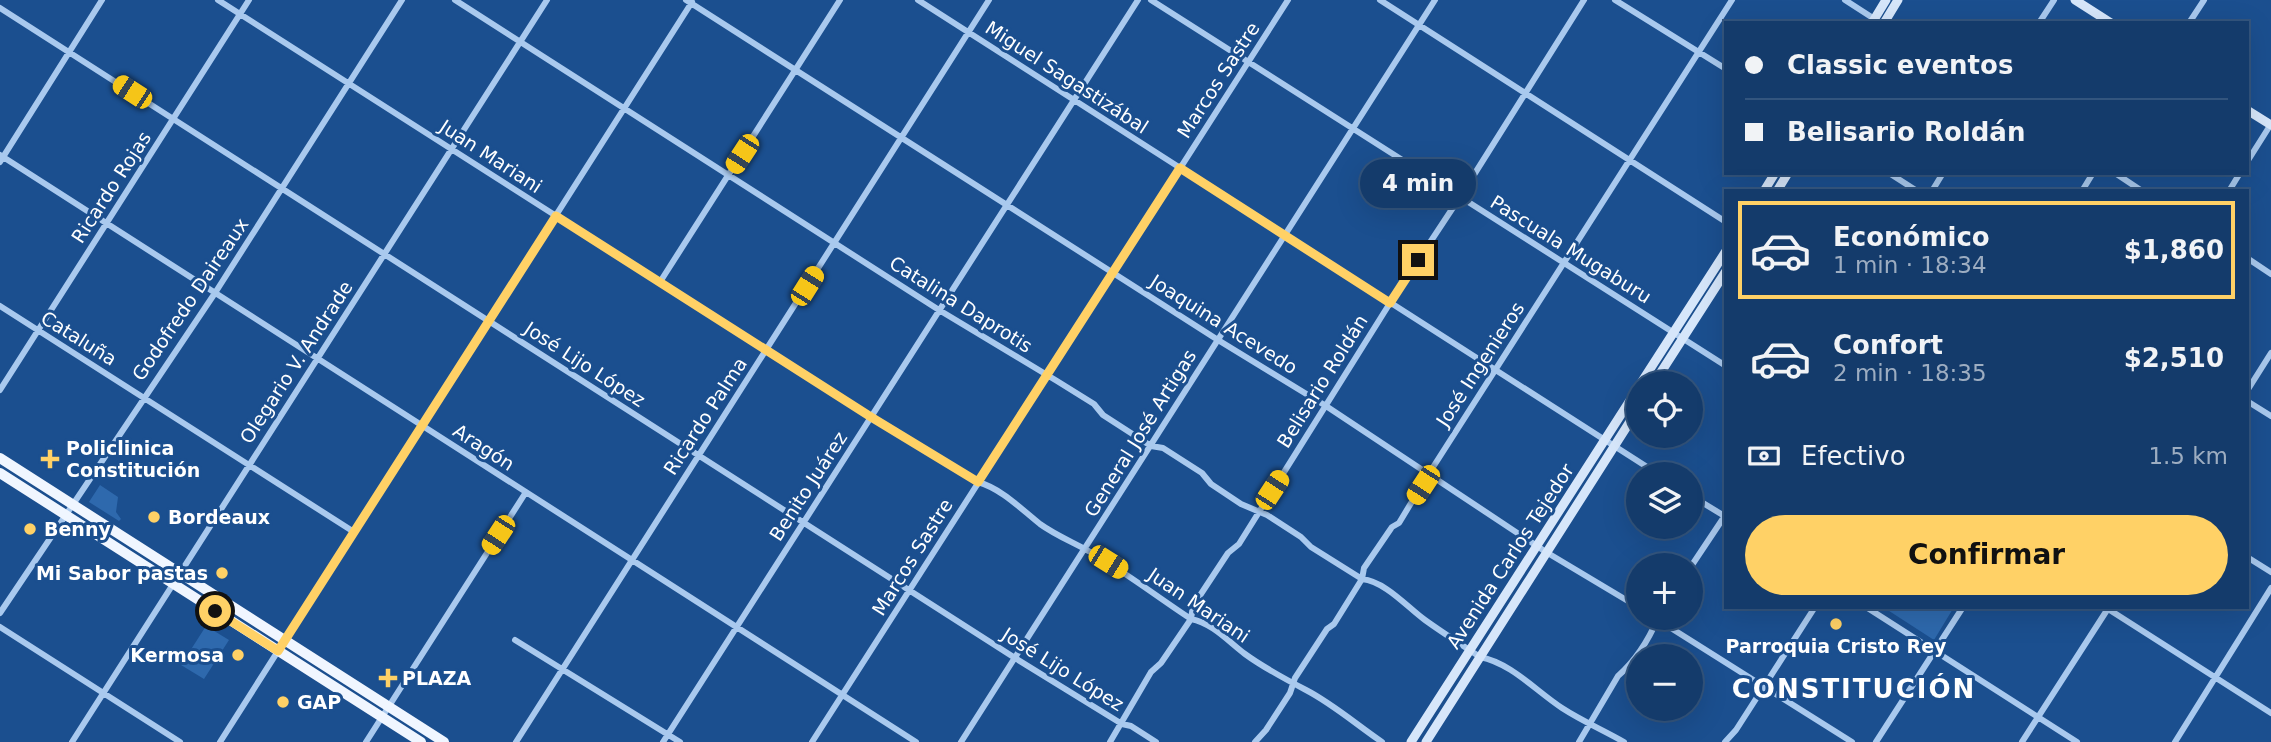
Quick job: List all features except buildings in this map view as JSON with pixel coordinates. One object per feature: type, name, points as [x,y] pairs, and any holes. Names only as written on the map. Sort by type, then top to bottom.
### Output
[{"type":"main road","points":[[1878,21],[1886,0]]},
{"type":"main road","points":[[1879,21],[1898,0]]},
{"type":"main road","points":[[2076,0],[2108,21]]},
{"type":"main road","points":[[2249,111],[2271,125]]},
{"type":"main road","points":[[1649,371],[1724,254]]},
{"type":"main road","points":[[1662,371],[1724,274]]},
{"type":"main road","name":"Avenida Carlos Tejedor","points":[[1411,742],[1626,407]]},
{"type":"main road","name":"Avenida Carlos Tejedor","points":[[1426,742],[1626,427]]},
{"type":"main road","points":[[0,458],[444,742]]},
{"type":"main road","points":[[0,473],[421,742]]},
{"type":"street","points":[[1,158],[102,0]]},
{"type":"street","name":"Juan Mariani","points":[[218,0],[871,417],[986,485],[1066,540],[1130,576],[1143,588],[1191,619],[1200,621],[1293,685],[1343,713],[1382,742]]},
{"type":"street","name":"Ricardo Rojas","points":[[0,390],[249,0]]},
{"type":"street","name":"Godofredo Daireaux","points":[[0,613],[215,293],[402,0]]},
{"type":"street","name":"Catalina Daprotis","points":[[455,0],[939,310],[1094,404],[1102,415],[1151,446],[1163,448],[1202,473],[1211,484],[1241,504],[1259,511],[1362,579],[1370,580],[1480,657],[1490,659],[1530,682],[1540,693],[1589,725],[1600,728],[1624,742]]},
{"type":"street","name":"Olegario V. Andrade","points":[[72,742],[547,0]]},
{"type":"street","points":[[660,282],[840,0]]},
{"type":"street","name":"Miguel Sagastizábal","points":[[918,0],[1639,462]]},
{"type":"street","name":"Ricardo Palma","points":[[516,742],[989,0]]},
{"type":"street","name":"Benito Juárez","points":[[663,742],[1138,0]]},
{"type":"street","name":"Pascuala Mugaburu","points":[[1151,0],[1724,365]]},
{"type":"street","name":"Marcos Sastre","points":[[812,742],[1288,0]]},
{"type":"street","points":[[1380,0],[1724,221]]},
{"type":"street","name":"General José Artigas","points":[[961,742],[1435,0]]},
{"type":"street","name":"Belisario Roldán","points":[[1110,742],[1151,672],[1161,663],[1191,619],[1193,606],[1228,553],[1239,544],[1584,0]]},
{"type":"street","points":[[1615,0],[1724,68]]},
{"type":"street","name":"José Ingenieros","points":[[1255,742],[1266,730],[1295,678],[1362,579],[1364,568],[1392,527],[1399,523],[1427,475],[1732,0]]},
{"type":"street","points":[[1845,0],[1876,21]]},
{"type":"street","points":[[2040,21],[2054,0]]},
{"type":"street","points":[[2190,21],[2204,0]]},
{"type":"street","points":[[220,742],[690,1]]},
{"type":"street","name":"Joaquina Acevedo","points":[[690,1],[1218,340],[1326,406],[1546,552],[1626,600]]},
{"type":"street","name":"José Lijo López","points":[[0,8],[1015,658],[1156,742]]},
{"type":"street","points":[[2249,159],[2271,125]]},
{"type":"street","name":"Aragón","points":[[1,158],[737,625],[916,742]]},
{"type":"street","points":[[1892,175],[1914,189]]},
{"type":"street","points":[[2118,175],[2139,189]]},
{"type":"street","points":[[2249,259],[2271,274]]},
{"type":"street","name":"Cataluña","points":[[0,306],[354,532]]},
{"type":"street","points":[[2249,388],[2271,354]]},
{"type":"street","points":[[2249,402],[2271,416]]},
{"type":"street","points":[[366,742],[526,492]]},
{"type":"street","points":[[1703,503],[1724,515]]},
{"type":"street","points":[[1700,553],[1724,517]]},
{"type":"street","points":[[2249,558],[2271,572]]},
{"type":"street","points":[[2175,742],[2271,588]]},
{"type":"street","points":[[1725,742],[1736,730],[1814,609]]},
{"type":"street","points":[[1869,609],[2077,742]]},
{"type":"street","points":[[1876,742],[1962,609]]},
{"type":"street","points":[[2022,742],[2106,609]]},
{"type":"street","points":[[2109,609],[2271,713]]},
{"type":"street","points":[[0,627],[180,742]]},
{"type":"street","points":[[1579,742],[1618,676],[1627,668],[1653,630]]},
{"type":"street","points":[[1676,630],[1852,742]]},
{"type":"street","points":[[514,640],[680,742]]},
{"type":"shaded area","points":[[100,485],[118,497],[116,512],[121,519],[119,521],[89,502]]},
{"type":"shaded area","points":[[1886,609],[1953,609],[1934,640]]},
{"type":"shaded area","points":[[206,626],[229,640],[204,679],[181,665]]},
{"type":"place","name":"Policlinica Constitución","points":[[50,459]]},
{"type":"place","name":"Bordeaux","points":[[154,517]]},
{"type":"place","name":"Benny","points":[[30,529]]},
{"type":"place","name":"Mi Sabor pastas","points":[[222,573]]},
{"type":"place","name":"Parroquia Cristo Rey","points":[[1836,624]]},
{"type":"place","name":"Kermosa","points":[[238,655]]},
{"type":"place","name":"PLAZA","points":[[388,678]]},
{"type":"place","name":"GAP","points":[[283,702]]},
{"type":"district","name":"CONSTITUCIÓN","points":[[1854,689]]},
{"type":"route","points":[[215,611],[278,651],[556,216],[978,482],[1180,168],[1390,303],[1418,260]]}]
